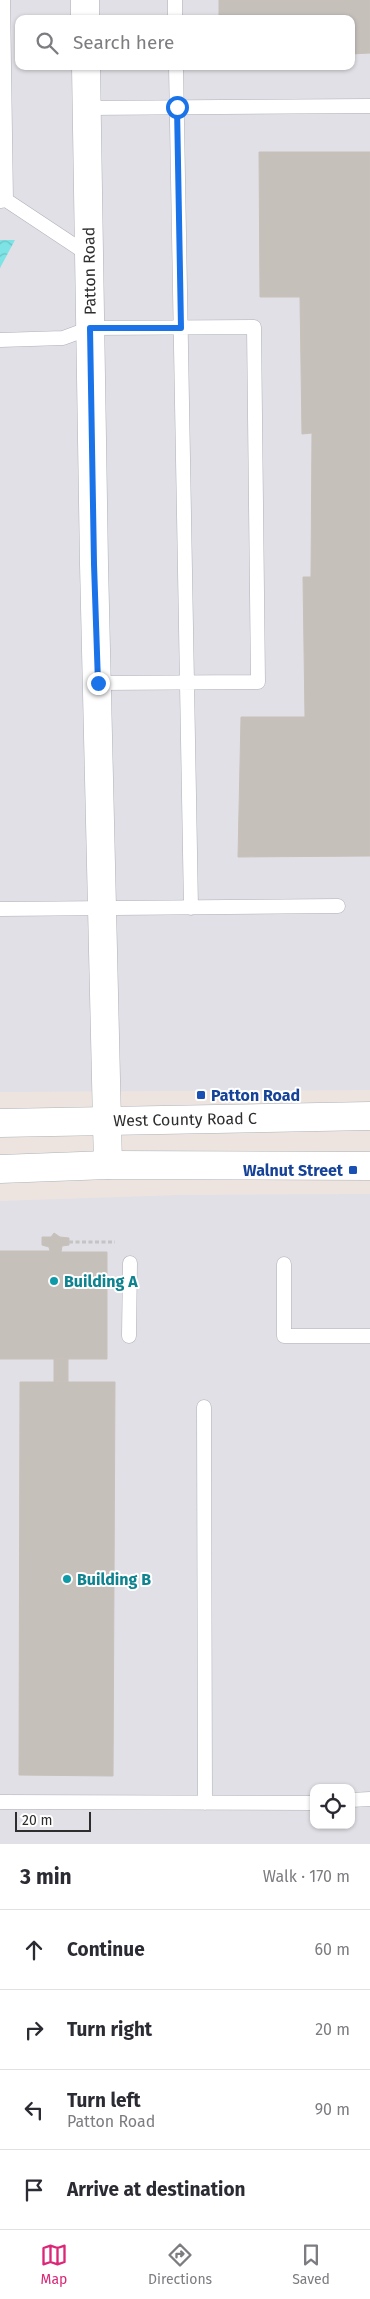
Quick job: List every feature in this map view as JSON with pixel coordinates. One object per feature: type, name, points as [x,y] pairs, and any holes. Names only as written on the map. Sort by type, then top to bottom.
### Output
[{"type":"street","points":[[86,0],[86,15]]},
{"type":"street","name":"Patton Road","points":[[86,70],[94,564],[108,1165]]},
{"type":"street","name":"West County Road C","points":[[0,1123],[370,1116]]},
{"type":"street","points":[[0,1169],[108,1165],[370,1166]]},
{"type":"lane","points":[[2,0],[3,200],[89,255]]},
{"type":"lane","points":[[175,0],[175,15]]},
{"type":"lane","points":[[176,70],[191,908]]},
{"type":"lane","points":[[86,108],[370,106]]},
{"type":"lane","points":[[0,340],[63,338],[90,328],[254,327],[258,682],[98,683]]},
{"type":"lane","points":[[0,908],[338,906]]},
{"type":"lane","points":[[130,1263],[130,1336]]},
{"type":"lane","points":[[284,1264],[284,1336],[370,1336]]},
{"type":"lane","points":[[204,1407],[204,1803]]},
{"type":"lane","points":[[355,1800],[370,1799]]},
{"type":"lane","points":[[0,1802],[310,1802]]},
{"type":"path","points":[[69,1242],[115,1242]]},
{"type":"shaded area","points":[[0,0],[370,0],[370,1090],[0,1092]]},
{"type":"shaded area","points":[[370,1194],[370,1844],[0,1844],[0,1201],[179,1195]]},
{"type":"water","points":[[0,240],[15,240],[0,268]]},
{"type":"building","points":[[219,0],[370,0],[370,53],[355,54],[355,15],[219,15]]},
{"type":"building","points":[[259,152],[370,152],[370,856],[238,857],[241,717],[305,717],[303,577],[311,577],[312,433],[302,434],[300,297],[260,297]]},
{"type":"building","name":"Building A","points":[[54,1233],[60,1237],[69,1238],[69,1245],[62,1246],[61,1252],[107,1252],[107,1359],[0,1359],[0,1251],[50,1251],[49,1247],[42,1245],[42,1237],[51,1237]]},
{"type":"building","points":[[54,1359],[68,1359],[68,1382],[54,1382]]},
{"type":"building","name":"Building B","points":[[20,1382],[115,1382],[113,1776],[19,1775]]},
{"type":"place","name":"Patton Road","points":[[201,1095]]},
{"type":"place","name":"Walnut Street","points":[[353,1170]]},
{"type":"place","name":"Building A","points":[[54,1281]]},
{"type":"place","name":"Building B","points":[[67,1579]]},
{"type":"route","points":[[98,683],[90,328],[181,328],[177,107]]}]
